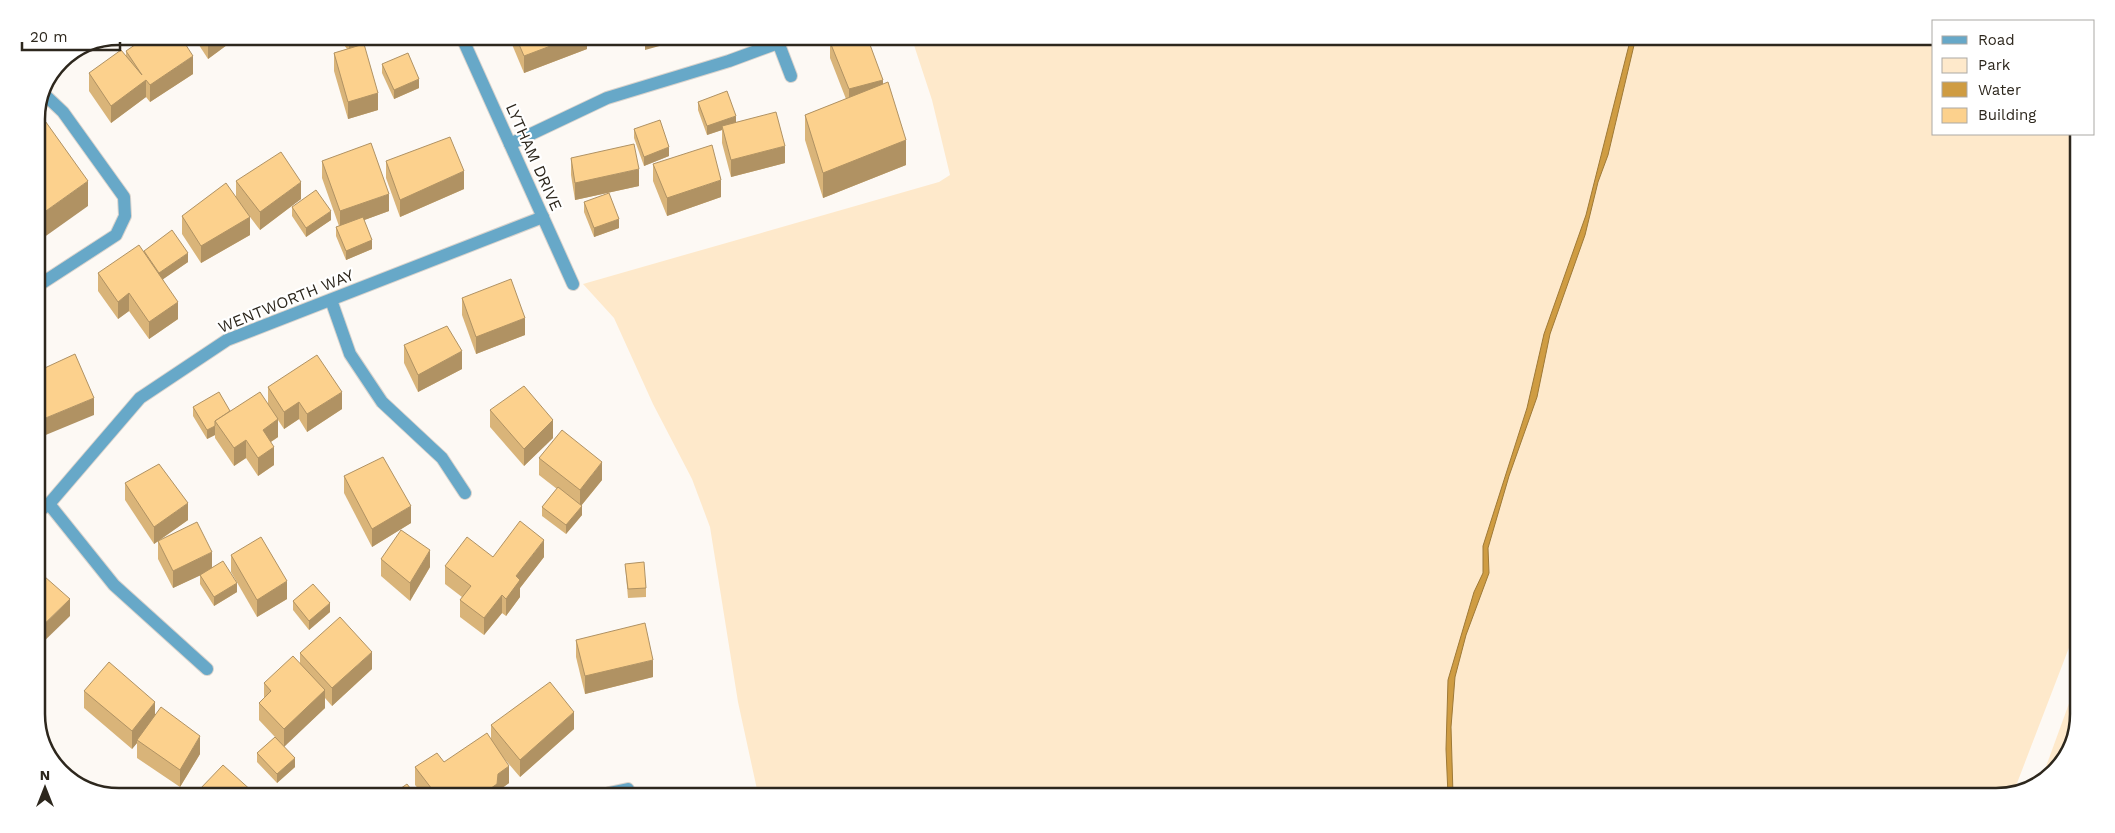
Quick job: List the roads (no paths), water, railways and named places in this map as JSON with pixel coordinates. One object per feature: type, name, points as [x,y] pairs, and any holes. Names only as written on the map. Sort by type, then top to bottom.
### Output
[{"type":"street","name":"LYTHAM DRIVE","points":[[465,45],[573,284]]},
{"type":"street","points":[[510,144],[607,98],[769,45]]},
{"type":"street","points":[[779,45],[790,76]]},
{"type":"street","points":[[45,281],[116,235],[126,216],[124,198],[63,112],[48,98]]},
{"type":"street","name":"WENTWORTH WAY","points":[[45,507],[140,398],[227,340],[543,217]]},
{"type":"street","points":[[331,300],[350,354],[382,402],[442,458],[465,493]]},
{"type":"street","points":[[49,504],[114,585],[207,669]]},
{"type":"water","points":[[1629,45],[1634,45],[1608,155],[1598,182],[1585,235],[1550,334],[1537,397],[1509,476],[1488,548],[1489,573],[1466,635],[1455,677],[1451,727],[1453,788],[1448,788],[1446,749],[1448,680],[1474,592],[1483,573],[1483,546],[1527,408],[1544,334],[1586,215]]}]
